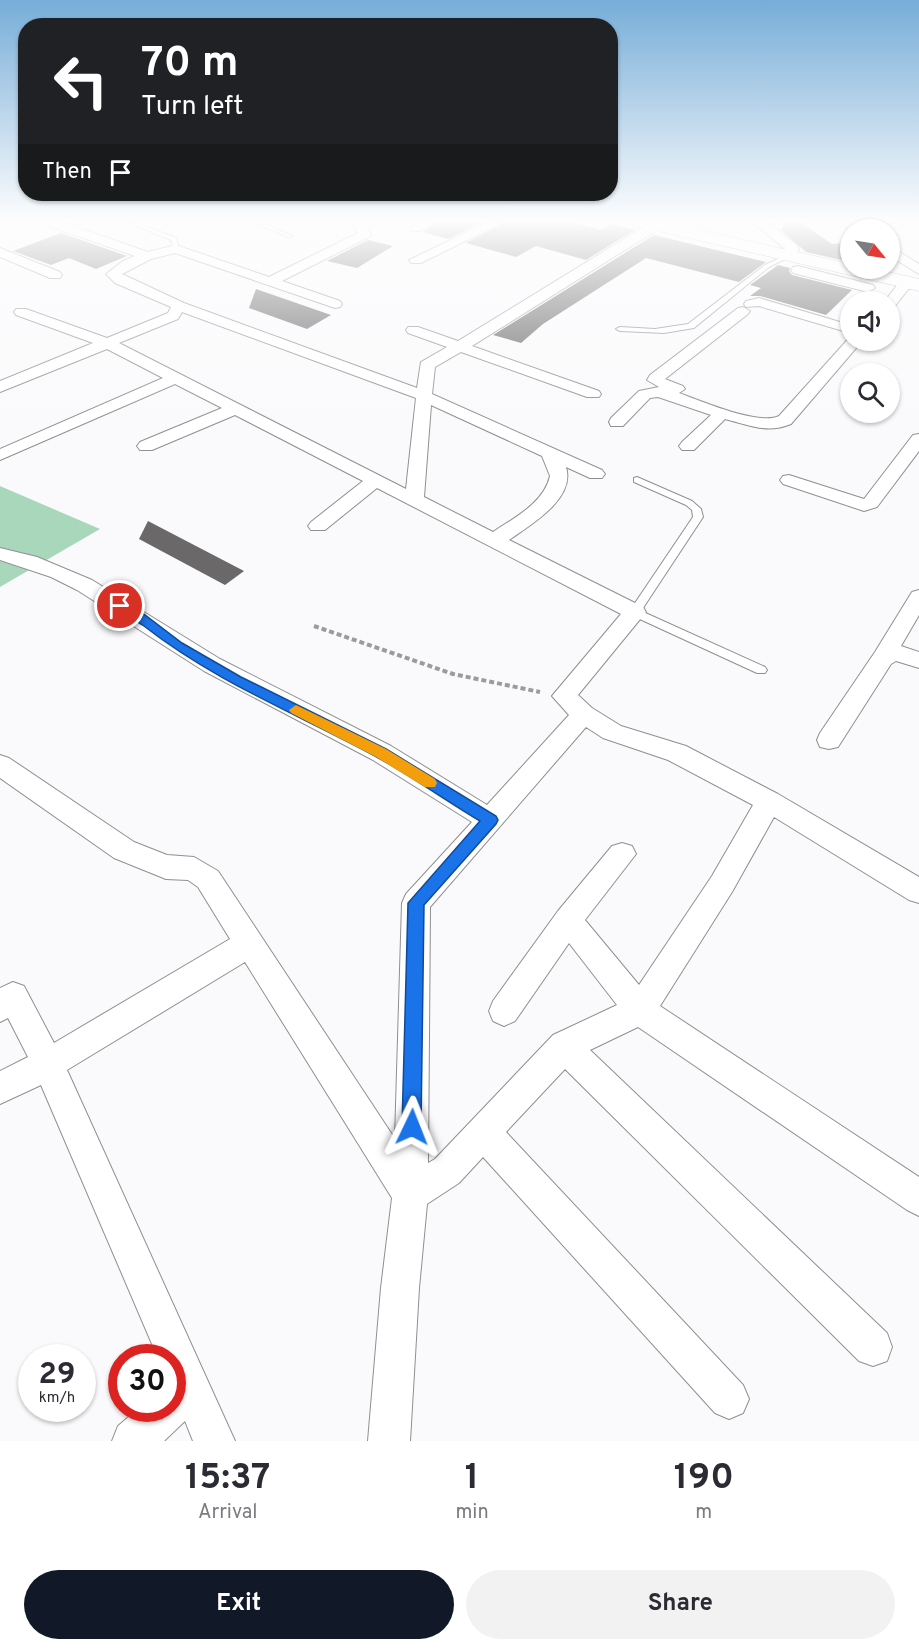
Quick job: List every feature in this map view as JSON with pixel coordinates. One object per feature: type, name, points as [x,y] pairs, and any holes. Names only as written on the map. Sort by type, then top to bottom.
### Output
[{"type":"street","points":[[143,289],[179,306],[424,396],[596,474]]},
{"type":"street","points":[[291,289],[335,304]]},
{"type":"street","points":[[414,501],[427,364],[461,346],[548,289]]},
{"type":"street","points":[[779,419],[688,393],[655,380],[747,307],[759,303],[840,325]]},
{"type":"street","points":[[0,387],[173,316],[179,306]]},
{"type":"street","points":[[21,312],[107,343],[635,612],[564,696],[584,714],[612,732],[677,753],[768,801],[919,891]]},
{"type":"street","points":[[413,330],[593,394]]},
{"type":"street","points":[[617,422],[645,394],[659,392],[722,413],[774,425],[840,341]]},
{"type":"street","points":[[0,455],[175,378]]},
{"type":"street","points":[[146,446],[235,409]]},
{"type":"street","points":[[688,446],[722,413]]},
{"type":"street","points":[[789,480],[864,505],[870,503],[919,439]]},
{"type":"street","points":[[494,541],[542,506],[554,490],[559,478],[557,467],[550,454]]},
{"type":"street","points":[[318,526],[375,481]]},
{"type":"street","points":[[0,554],[28,559],[53,568],[137,615],[187,651],[237,680],[381,753],[491,820]]},
{"type":"street","points":[[829,740],[883,658],[919,597]]},
{"type":"street","points":[[883,658],[894,652],[919,660]]},
{"type":"street","points":[[389,1441],[400,1288],[410,1194],[416,994],[416,903],[584,714]]},
{"type":"street","points":[[0,765],[124,849],[166,867],[194,869],[208,879],[410,1194]]},
{"type":"street","points":[[410,1194],[447,1171],[564,1046],[640,1010],[722,884],[768,801]]},
{"type":"street","points":[[504,1011],[568,920],[622,854]]},
{"type":"street","points":[[568,920],[640,1010],[919,1198]]},
{"type":"street","points":[[0,1089],[48,1064],[250,943]]},
{"type":"street","points":[[0,1006],[14,996],[48,1064],[156,1344]]},
{"type":"street","points":[[564,1046],[873,1347]]},
{"type":"street","points":[[483,1132],[729,1399]]},
{"type":"street","points":[[186,1411],[214,1441]]},
{"type":"street","points":[[134,1441],[155,1422]]},
{"type":"lane","points":[[620,329],[649,333],[677,331],[691,326],[738,289]]},
{"type":"lane","points":[[637,480],[689,503],[696,508],[698,517],[635,612],[761,670]]},
{"type":"path","points":[[314,626],[442,672],[503,688],[564,696]]},
{"type":"green space","points":[[0,486],[100,529],[0,587]]},
{"type":"building","points":[[257,289],[331,315],[307,329],[249,308]]},
{"type":"building","points":[[567,289],[597,289],[543,324],[521,343],[493,335]]},
{"type":"building","points":[[759,289],[852,290],[840,291],[840,302],[826,315],[760,296],[750,296]]},
{"type":"building","points":[[148,521],[244,571],[225,585],[139,539]]},
{"type":"slow traffic","points":[[296,710],[381,753],[430,783]]},
{"type":"route","points":[[120,606],[137,615],[177,646],[237,680],[381,753],[491,820],[416,903],[412,1127]]}]
